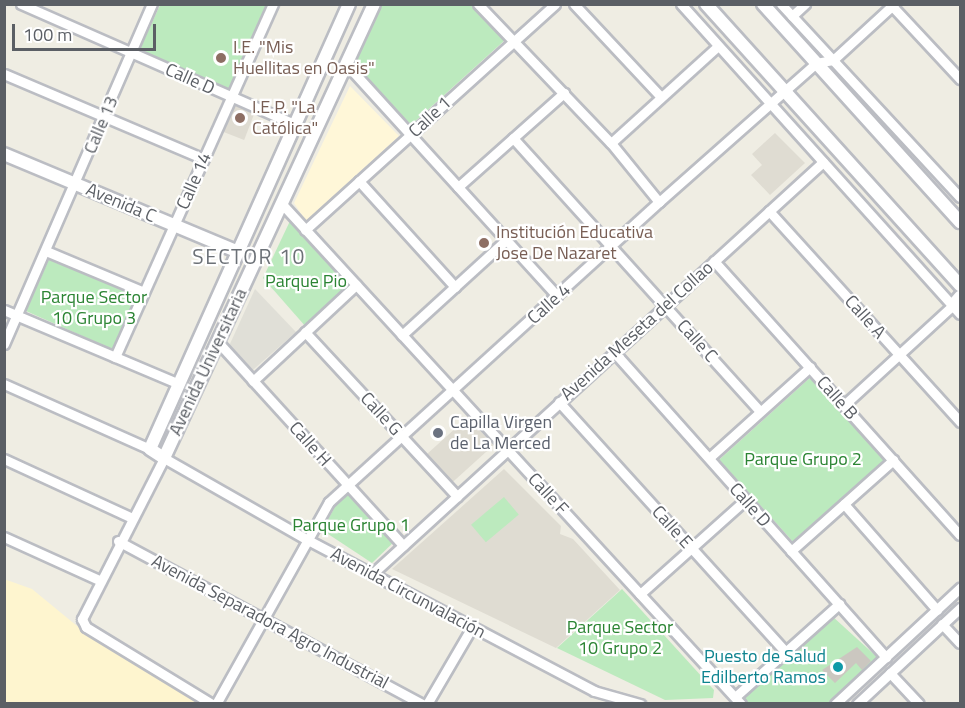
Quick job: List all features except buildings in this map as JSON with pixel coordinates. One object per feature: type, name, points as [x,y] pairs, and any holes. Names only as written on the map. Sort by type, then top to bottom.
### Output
[{"type":"street","name":"Calle D","points":[[21,4],[294,124]]},
{"type":"street","name":"Calle 13","points":[[4,344],[153,4]]},
{"type":"street","name":"Calle 14","points":[[115,357],[273,4]]},
{"type":"street","name":"Avenida Universitaria","points":[[150,449],[294,124],[350,4]]},
{"type":"street","name":"Avenida Universitaria","points":[[214,704],[86,627],[82,619],[130,517],[164,458],[374,4]]},
{"type":"street","points":[[478,4],[611,143],[659,202]]},
{"type":"street","name":"Calle 1","points":[[305,230],[555,4]]},
{"type":"street","points":[[574,4],[661,97]]},
{"type":"street","points":[[681,4],[823,162],[958,305],[843,405]]},
{"type":"street","points":[[706,4],[960,285]]},
{"type":"street","points":[[763,4],[960,222]]},
{"type":"street","points":[[781,4],[960,197]]},
{"type":"street","points":[[792,16],[805,4]]},
{"type":"street","points":[[816,63],[832,60],[893,5],[960,80]]},
{"type":"street","points":[[611,143],[718,46]]},
{"type":"street","name":"Calle 4","points":[[214,704],[306,539],[347,484],[816,63]]},
{"type":"street","points":[[347,64],[557,296]]},
{"type":"street","points":[[4,74],[204,159]]},
{"type":"street","points":[[458,187],[564,93]]},
{"type":"street","name":"Calle C","points":[[513,138],[760,411]]},
{"type":"street","name":"Avenida C","points":[[5,156],[238,252]]},
{"type":"street","name":"Avenida Meseta del Collao","points":[[372,574],[823,162]]},
{"type":"street","points":[[359,181],[455,287]]},
{"type":"street","name":"Calle F","points":[[282,204],[738,700]]},
{"type":"street","name":"Calle A","points":[[769,211],[960,422]]},
{"type":"street","points":[[402,335],[506,240]]},
{"type":"street","points":[[46,251],[144,291]]},
{"type":"street","name":"Calle B","points":[[714,261],[960,535]]},
{"type":"street","points":[[253,381],[356,285]]},
{"type":"street","points":[[4,310],[179,384]]},
{"type":"street","name":"Calle G","points":[[305,332],[457,496]]},
{"type":"street","name":"Calle H","points":[[218,342],[403,545]]},
{"type":"street","name":"Calle D","points":[[614,352],[886,657]]},
{"type":"street","points":[[709,458],[810,367]]},
{"type":"street","points":[[4,384],[150,449]]},
{"type":"street","name":"Calle E","points":[[559,402],[786,652]]},
{"type":"street","name":"Avenida Circunvalación","points":[[150,449],[306,539],[606,699],[640,704]]},
{"type":"street","points":[[4,459],[130,517]]},
{"type":"street","points":[[791,551],[893,460]]},
{"type":"street","points":[[640,594],[745,500]]},
{"type":"street","points":[[844,504],[937,610]]},
{"type":"street","points":[[4,537],[99,580]]},
{"type":"street","name":"Avenida Separadora Agro Industrial","points":[[118,541],[422,704]]},
{"type":"street","points":[[835,704],[960,588]]},
{"type":"street","points":[[738,700],[839,604]]},
{"type":"street","points":[[857,704],[960,608]]},
{"type":"street","points":[[942,624],[960,644]]},
{"type":"street","points":[[427,704],[472,627]]},
{"type":"street","points":[[890,673],[919,704]]},
{"type":"shaded area","points":[[350,86],[399,136],[306,221],[294,203]]},
{"type":"shaded area","name":"I.E.P. \"La Católica\"","points":[[234,105],[255,113],[244,140],[224,132]]},
{"type":"shaded area","points":[[775,133],[805,163],[770,195],[751,175],[762,165],[752,154]]},
{"type":"shaded area","points":[[255,289],[296,332],[253,370],[229,346]]},
{"type":"shaded area","points":[[468,417],[493,445],[451,483],[426,455]]},
{"type":"shaded area","points":[[504,469],[561,526],[560,534],[573,539],[620,590],[556,648],[392,569]]},
{"type":"green space","points":[[160,5],[268,5],[229,90],[139,51]]},
{"type":"green space","points":[[379,5],[471,5],[505,40],[411,125],[355,64]]},
{"type":"green space","name":"Parque Pio","points":[[290,221],[352,284],[306,327],[263,278]]},
{"type":"green space","name":"Parque Sector 10 Grupo 3","points":[[50,257],[137,296],[113,350],[26,311]]},
{"type":"green space","name":"Parque Grupo 2","points":[[812,376],[886,458],[793,542],[719,460]]},
{"type":"green space","name":"Parque Grupo 1","points":[[350,494],[396,540],[372,563],[322,530],[340,498]]},
{"type":"green space","points":[[504,497],[519,515],[486,542],[471,525]]},
{"type":"green space","name":"Parque Sector 10 Grupo 2","points":[[622,589],[714,690],[713,698],[665,700],[557,648]]},
{"type":"green space","points":[[832,616],[877,657],[829,703],[744,703],[740,697]]},
{"type":"sand","points":[[4,579],[32,589],[77,626],[202,703],[5,703]]},
{"type":"place","name":"I.E. \"Mis Huellitas en Oasis\"","points":[[221,58]]},
{"type":"place","name":"I.E.P. \"La Católica\"","points":[[240,118]]},
{"type":"place","name":"Institución Educativa Jose De Nazaret","points":[[484,243]]},
{"type":"place","name":"Capilla Virgen de La Merced","points":[[438,433]]},
{"type":"place","name":"Puesto de Salud Edilberto Ramos","points":[[838,667]]},
{"type":"district","name":"SECTOR 10","points":[[249,256]]}]
